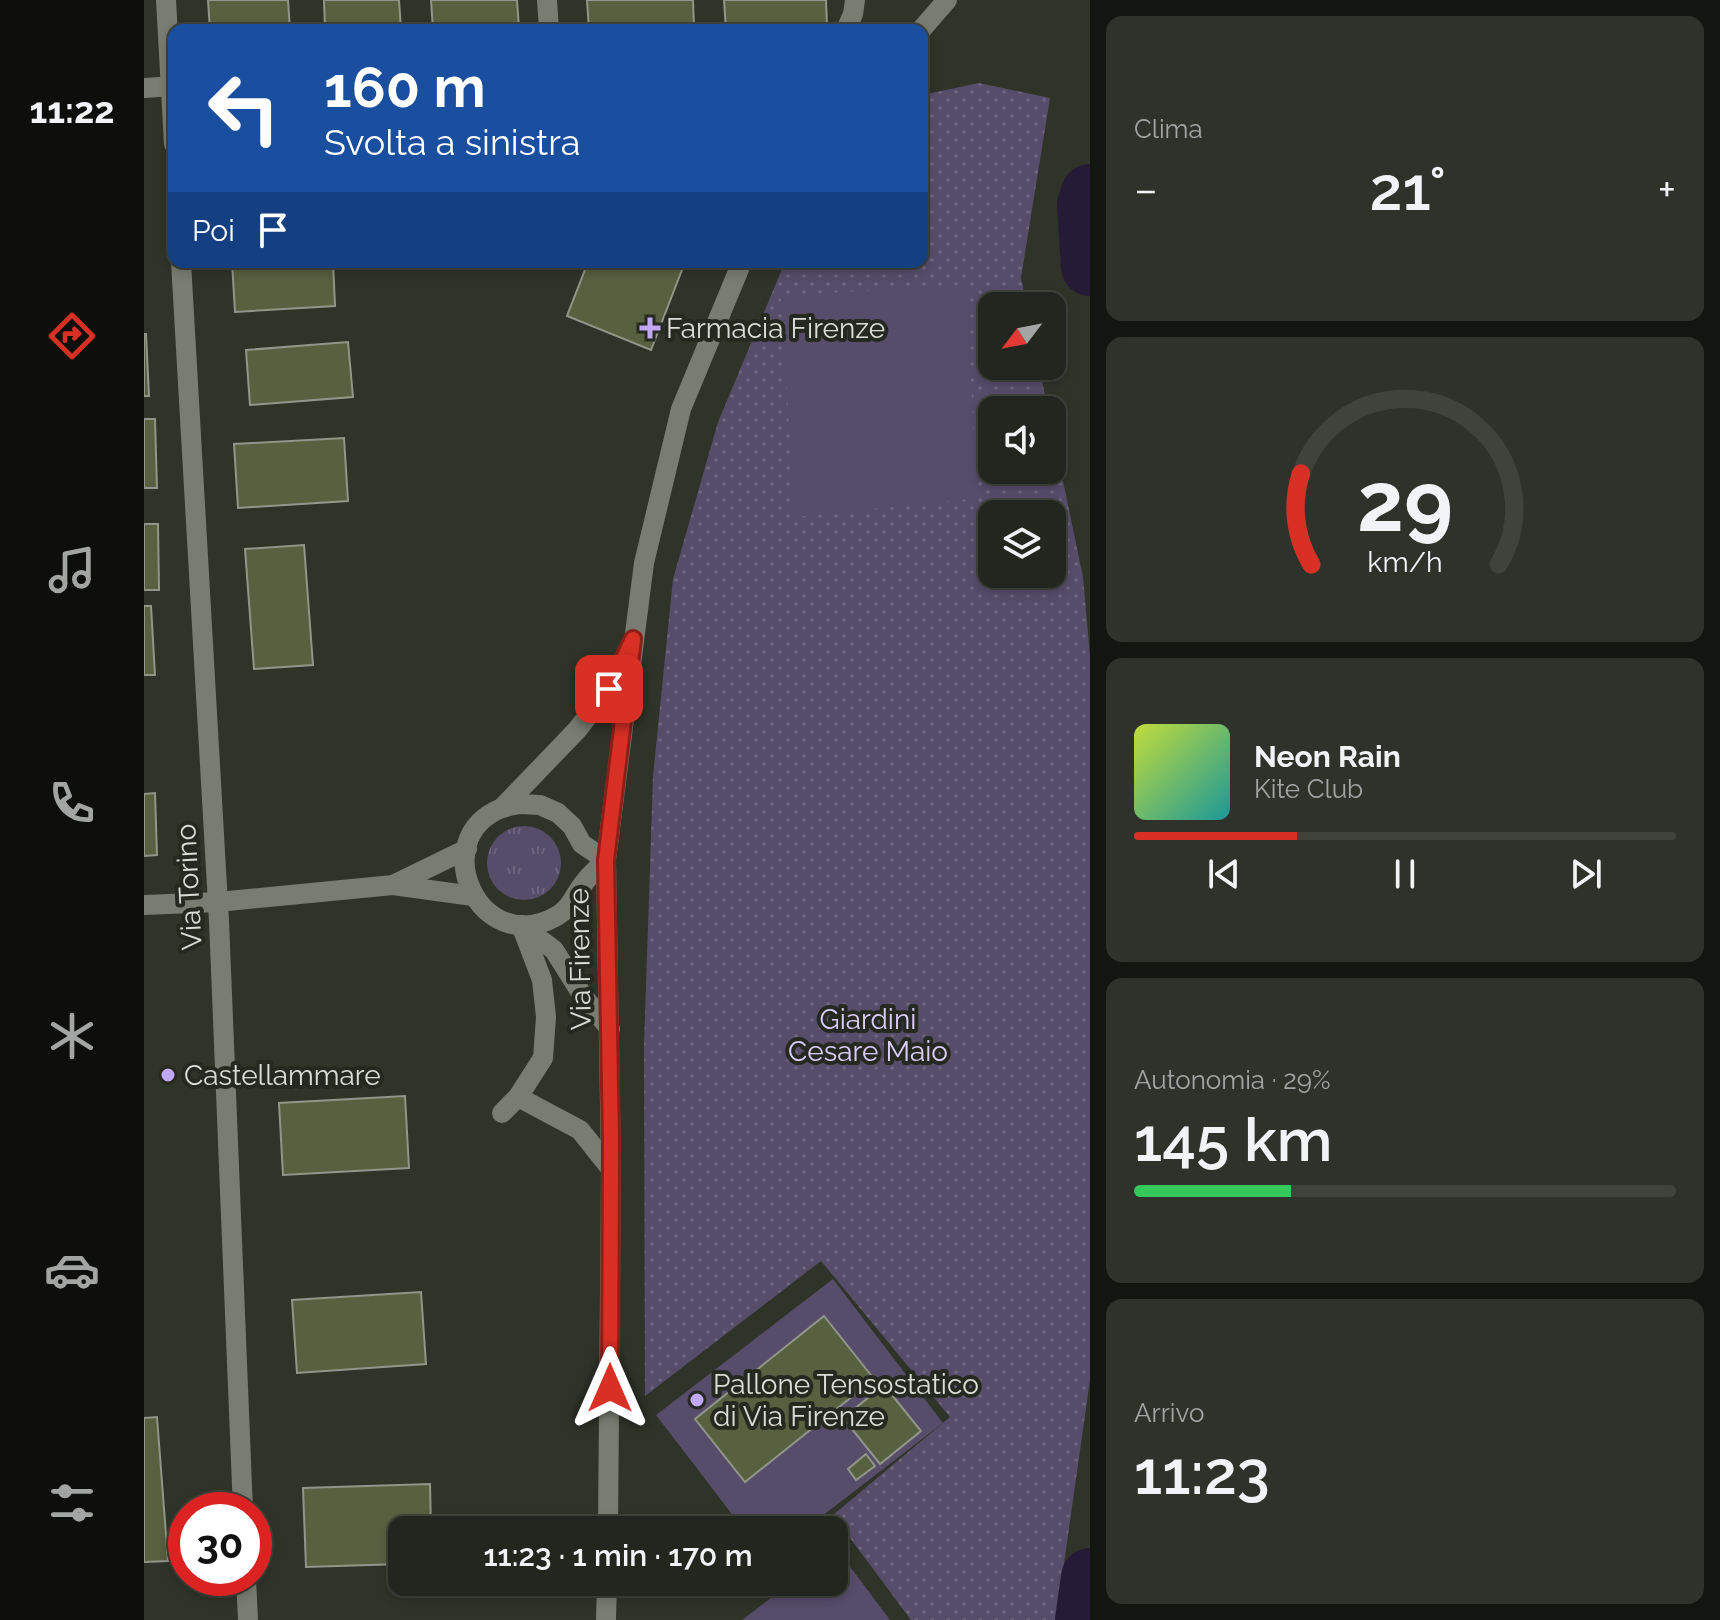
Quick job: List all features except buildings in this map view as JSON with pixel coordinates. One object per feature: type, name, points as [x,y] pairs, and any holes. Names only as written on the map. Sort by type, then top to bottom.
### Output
[{"type":"street","points":[[166,0],[168,29]]},
{"type":"street","points":[[547,0],[549,24]]},
{"type":"street","points":[[849,24],[855,0]]},
{"type":"street","points":[[926,24],[947,0]]},
{"type":"street","points":[[144,88],[168,86]]},
{"type":"street","name":"Via Torino","points":[[181,268],[218,902],[242,1492]]},
{"type":"street","name":"Via Firenze","points":[[608,1516],[611,1169],[606,860],[644,563],[681,409],[740,268]]},
{"type":"street","points":[[501,808],[520,804],[540,805],[558,813],[572,826],[582,844],[606,860],[583,883],[574,901],[560,914],[541,923],[521,925],[502,921],[486,911],[473,896],[467,881],[464,865],[467,849],[473,832],[501,808],[577,730],[609,689],[633,639]]},
{"type":"street","points":[[393,885],[467,849]]},
{"type":"street","points":[[144,905],[218,902],[393,885],[473,896]]},
{"type":"street","points":[[521,925],[554,950],[583,996],[610,1029]]},
{"type":"street","points":[[502,1113],[518,1097],[543,1058],[546,1017],[542,980],[521,925]]},
{"type":"street","points":[[518,1097],[580,1130],[611,1169]]},
{"type":"street","points":[[247,1596],[248,1620]]},
{"type":"street","points":[[606,1620],[607,1596]]},
{"type":"green space","name":"Giardini Cesare Maio","points":[[979,83],[1050,98],[1021,278],[1024,292],[978,292],[978,380],[1042,380],[1045,396],[978,396],[978,484],[1064,484],[1083,577],[1090,656],[1090,1380],[1056,1620],[911,1620],[848,1535],[848,1516],[833,1515],[950,1417],[821,1261],[645,1396],[644,1046],[653,776],[673,579],[718,422],[782,268],[928,268],[928,94]]},
{"type":"green space","points":[[966,285],[977,498],[795,517],[781,296]]},
{"type":"green space","points":[[517,826],[531,826],[545,832],[555,842],[561,863],[555,884],[545,894],[531,900],[517,900],[503,894],[493,884],[487,870],[487,856],[493,842],[503,832]]},
{"type":"green space","name":"Pallone Tensostatico di Via Firenze","points":[[833,1279],[943,1423],[822,1516],[733,1516],[656,1415]],"holes":[[[824,1316],[874,1379],[745,1482],[695,1419]],[[844,1418],[920,1431],[880,1464]],[[866,1455],[875,1466],[856,1480],[848,1469]]]},
{"type":"green space","points":[[848,1564],[890,1620],[742,1620],[774,1596],[848,1596]]},
{"type":"waterway","points":[[1090,193],[1086,205],[1090,267]]},
{"type":"waterway","points":[[1084,1620],[1090,1577]]},
{"type":"place","name":"Farmacia Firenze","points":[[650,328]]},
{"type":"place","name":"Castellammare","points":[[168,1075]]},
{"type":"place","name":"Pallone Tensostatico di Via Firenze","points":[[697,1400]]},
{"type":"route","points":[[609,689],[633,639],[606,860],[611,1141],[610,1388]]}]
